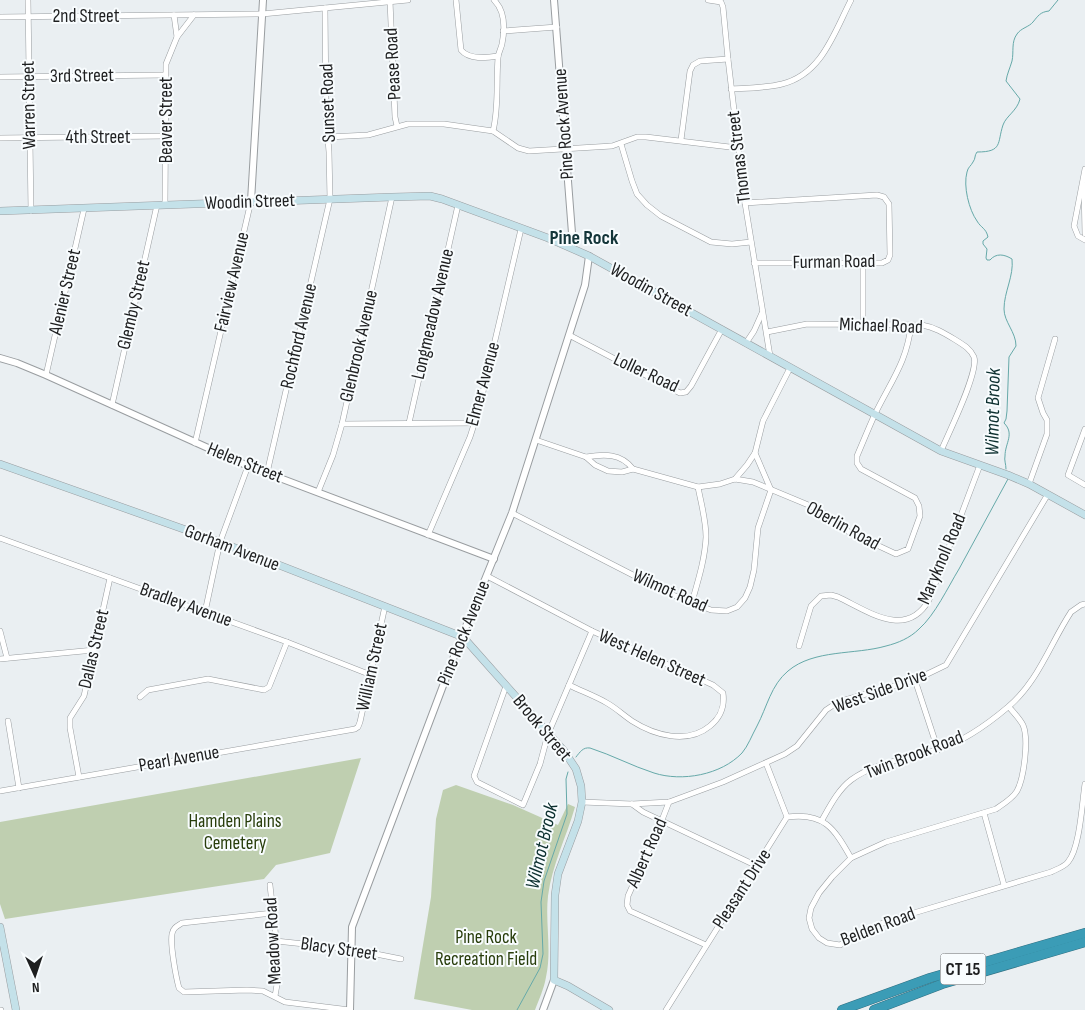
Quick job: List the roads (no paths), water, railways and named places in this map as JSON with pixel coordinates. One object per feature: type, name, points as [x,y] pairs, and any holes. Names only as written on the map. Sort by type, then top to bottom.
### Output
[{"type":"highway","name":"CT 15","points":[[842,1010],[930,978],[1085,933]]},
{"type":"highway","name":"CT 15","points":[[874,1010],[942,984],[1085,942]]},
{"type":"main road","name":"Woodin Street","points":[[0,211],[430,196],[571,247],[941,451],[1029,484],[1085,516]]},
{"type":"main road","name":"Gorham Avenue","points":[[0,464],[220,542],[463,637]]},
{"type":"main road","name":"Brook Street","points":[[463,637],[564,751],[576,769],[581,786],[582,802],[578,821],[558,874],[555,895],[554,980]]},
{"type":"main road","points":[[0,927],[16,1010]]},
{"type":"main road","points":[[554,980],[609,1010]]},
{"type":"street","name":"Warren Street","points":[[28,0],[30,210]]},
{"type":"street","name":"Fairview Avenue","points":[[195,443],[251,201],[263,0]]},
{"type":"street","name":"2nd Street","points":[[0,17],[262,14],[408,0]]},
{"type":"street","points":[[456,0],[461,50],[464,54],[472,57],[488,58],[498,56]]},
{"type":"street","points":[[493,131],[498,106],[498,56],[502,46],[504,31],[500,10],[494,0]]},
{"type":"street","name":"Pine Rock Avenue","points":[[554,0],[572,233],[571,247]]},
{"type":"street","name":"Thomas Street","points":[[708,0],[721,2],[724,7],[731,89],[745,203],[770,356]]},
{"type":"street","points":[[731,89],[781,84],[797,78],[813,68],[824,54],[851,0]]},
{"type":"street","name":"Pease Road","points":[[390,1],[397,126]]},
{"type":"street","name":"Sunset Road","points":[[326,8],[326,114],[330,199]]},
{"type":"street","points":[[174,15],[178,37]]},
{"type":"street","name":"Beaver Street","points":[[165,205],[165,75],[170,53],[178,37],[194,15]]},
{"type":"street","points":[[504,31],[557,27]]},
{"type":"street","points":[[681,140],[690,71],[693,64],[700,61],[728,59]]},
{"type":"street","name":"3rd Street","points":[[0,77],[165,75]]},
{"type":"street","points":[[328,137],[368,135],[397,126],[422,123],[493,131],[523,150],[566,149],[621,144],[638,137],[681,140],[738,148]]},
{"type":"street","name":"4th Street","points":[[0,138],[166,136]]},
{"type":"street","points":[[621,144],[637,194],[661,216],[711,242],[732,244],[751,242]]},
{"type":"street","points":[[1085,169],[1074,226],[1078,236],[1085,240]]},
{"type":"street","points":[[1084,177],[1085,234]]},
{"type":"street","name":"Furman Road","points":[[745,203],[881,196],[889,204],[890,255],[888,260],[882,263],[754,263]]},
{"type":"street","name":"Glenbrook Avenue","points":[[318,492],[342,424],[392,197]]},
{"type":"street","name":"Rochford Avenue","points":[[268,473],[330,199]]},
{"type":"street","name":"Glemby Street","points":[[112,405],[157,205]]},
{"type":"street","name":"Longmeadow Avenue","points":[[409,423],[458,205]]},
{"type":"street","name":"Alenier Street","points":[[46,375],[84,209]]},
{"type":"street","name":"Elmer Avenue","points":[[428,535],[479,409],[521,228]]},
{"type":"street","name":"Pine Rock Avenue","points":[[350,1010],[350,949],[355,916],[512,513],[585,285],[589,256]]},
{"type":"street","points":[[863,263],[863,324]]},
{"type":"street","points":[[746,343],[763,312]]},
{"type":"street","name":"Michael Road","points":[[767,332],[807,324],[930,326],[968,348],[974,357],[975,367],[941,451]]},
{"type":"street","name":"Oberlin Road","points":[[536,440],[586,457],[595,465],[608,471],[622,472],[633,469],[698,487],[720,484],[735,479],[753,482],[818,509],[849,532],[896,554],[908,549],[920,516],[919,506],[915,498],[861,469],[857,456],[875,414],[903,362],[909,343],[911,325]]},
{"type":"street","name":"Loller Road","points":[[569,335],[680,393],[686,392],[691,386],[722,329]]},
{"type":"street","points":[[1029,484],[1047,434],[1048,420],[1043,414],[1038,398],[1055,339]]},
{"type":"street","name":"Helen Street","points":[[0,358],[46,375],[248,466],[494,559]]},
{"type":"street","points":[[735,479],[755,453],[763,421],[790,368]]},
{"type":"street","points":[[342,424],[474,423]]},
{"type":"street","points":[[1085,429],[1068,476],[1085,485]]},
{"type":"street","points":[[755,453],[771,490]]},
{"type":"street","name":"Oberlin Road","points":[[586,457],[614,456],[627,461],[633,469]]},
{"type":"street","name":"Maryknoll Road","points":[[799,646],[811,606],[821,596],[831,595],[838,597],[892,621],[905,621],[916,616],[924,608],[929,600],[980,465]]},
{"type":"street","points":[[205,612],[220,542],[248,466]]},
{"type":"street","points":[[692,602],[701,568],[706,537],[698,487]]},
{"type":"street","name":"Wilmot Road","points":[[512,513],[668,593],[711,610],[727,612],[737,608],[745,598],[754,570],[758,528],[771,490]]},
{"type":"street","name":"West Side Drive","points":[[582,802],[632,804],[669,802],[723,782],[785,754],[797,746],[826,710],[838,702],[915,680],[946,665],[1048,494]]},
{"type":"street","name":"Bradley Avenue","points":[[0,538],[287,642],[371,675]]},
{"type":"street","name":"West Helen Street","points":[[487,576],[592,631],[713,686],[723,693],[724,701],[722,712],[715,722],[704,731],[685,736],[667,736],[639,725],[608,703],[569,685]]},
{"type":"street","name":"Dallas Street","points":[[79,777],[70,728],[70,718],[84,696],[110,578]]},
{"type":"street","name":"Twin Brook Road","points":[[822,820],[841,791],[849,782],[863,772],[938,750],[963,738],[1009,707],[1033,680],[1071,612],[1085,604]]},
{"type":"street","name":"William Street","points":[[358,727],[385,606]]},
{"type":"street","points":[[0,631],[8,658]]},
{"type":"street","points":[[506,686],[474,776],[477,782],[523,805],[540,764],[548,734],[592,631]]},
{"type":"street","points":[[140,697],[148,690],[208,679],[264,690],[268,687],[287,642]]},
{"type":"street","points":[[0,659],[94,650]]},
{"type":"street","points":[[915,680],[938,750]]},
{"type":"street","name":"Belden Road","points":[[1009,707],[1023,723],[1026,732],[1025,751],[1016,792],[996,809],[886,842],[851,858],[832,877],[811,908],[809,918],[812,929],[819,938],[827,943],[840,945],[887,921],[1051,872],[1068,862],[1076,846],[1085,784]]},
{"type":"street","points":[[8,721],[19,788]]},
{"type":"street","name":"Pearl Avenue","points":[[0,791],[352,730],[358,727]]},
{"type":"street","points":[[766,762],[787,817],[799,815],[822,820],[835,834],[851,858]]},
{"type":"street","name":"Albert Road","points":[[669,802],[628,896],[627,905],[630,911],[706,946]]},
{"type":"street","points":[[632,804],[642,812],[757,866]]},
{"type":"street","points":[[984,813],[1004,886]]},
{"type":"street","name":"Pleasant Drive","points":[[666,1010],[787,817]]},
{"type":"street","name":"Meadow Road","points":[[270,885],[276,941],[278,988],[276,996]]},
{"type":"street","points":[[273,913],[182,923],[175,927],[172,934],[179,988],[184,992],[262,991],[276,996],[285,1002],[350,1010]]},
{"type":"street","name":"Blacy Street","points":[[276,941],[350,949],[401,959]]},
{"type":"street","name":"Brook Street","points":[[543,1010],[554,980]]},
{"type":"waterway","name":"Wilmot Brook","points":[[1006,469],[1005,451],[1009,431],[1004,423],[1007,411],[1009,357],[1016,346],[1004,309],[1012,272],[1012,259],[1000,255],[987,260],[987,249],[983,241],[988,237],[972,211],[966,191],[966,178],[967,170],[974,161],[977,152],[985,152],[998,145],[1004,122],[1020,99],[1006,81],[1012,61],[1015,37],[1043,12],[1049,11],[1058,0]]},
{"type":"waterway","points":[[576,757],[584,749],[590,748],[654,773],[677,777],[701,775],[733,761],[746,747],[761,719],[773,690],[788,671],[810,659],[874,649],[904,640],[925,623],[946,592],[1008,479]]},
{"type":"waterway","name":"Wilmot Brook","points":[[517,1010],[540,968],[543,954],[541,902],[544,881],[567,814],[566,779],[568,772]]},
{"type":"district","name":"Pine Rock","points":[[584,238]]},
{"type":"park label","name":"Hamden Plains Cemetery","points":[[235,832]]},
{"type":"park label","name":"Pine Rock Recreation Field","points":[[486,948]]}]
